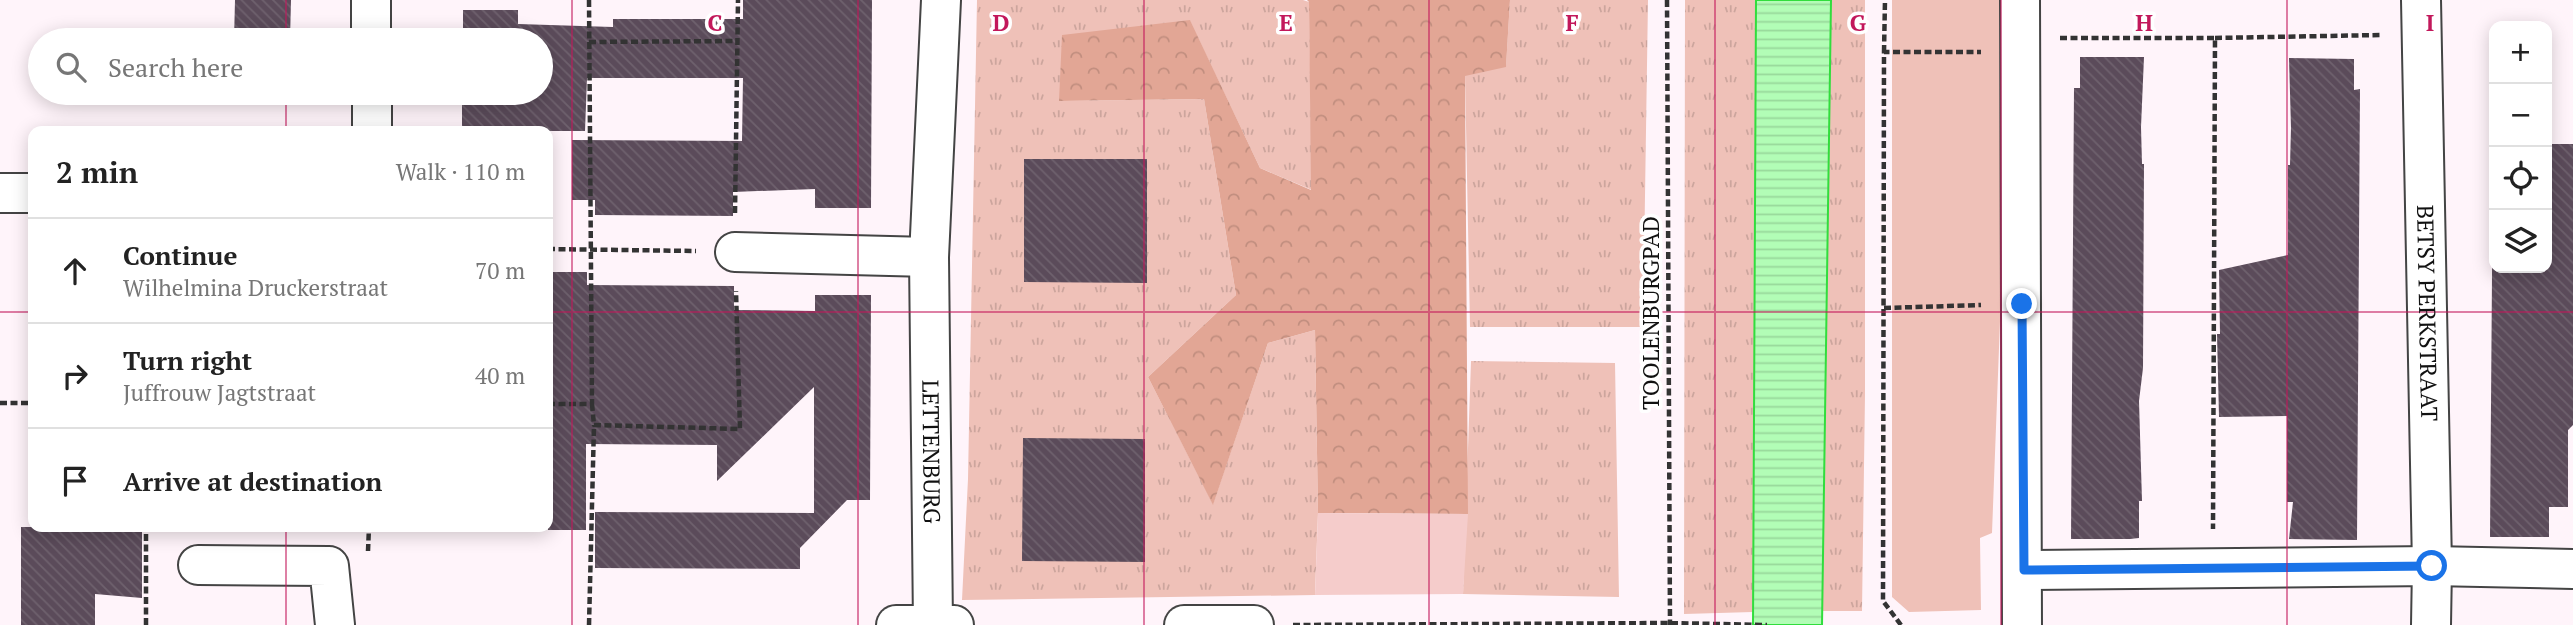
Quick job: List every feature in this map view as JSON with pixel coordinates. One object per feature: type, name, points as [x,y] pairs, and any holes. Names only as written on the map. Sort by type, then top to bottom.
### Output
[{"type":"street","points":[[371,0],[371,28]]},
{"type":"street","name":"LETTENBURG","points":[[933,625],[929,257],[941,0]]},
{"type":"street","points":[[2020,0],[2024,570],[2022,625]]},
{"type":"street","name":"BETSY PERKSTRAAT","points":[[2421,17],[2431,625]]},
{"type":"street","points":[[372,105],[372,126]]},
{"type":"street","points":[[0,193],[28,193]]},
{"type":"street","points":[[735,252],[929,257]]},
{"type":"street","points":[[198,565],[330,566],[335,625]]},
{"type":"street","points":[[2024,570],[2432,566],[2573,569]]},
{"type":"street","points":[[897,625],[954,625]]},
{"type":"street","points":[[1184,625],[1254,625]]},
{"type":"path","points":[[553,404],[592,404],[589,0]]},
{"type":"path","name":"TOOLENBURGPAD","points":[[1667,0],[1670,624]]},
{"type":"path","points":[[1885,0],[1883,601],[1901,625]]},
{"type":"path","points":[[1884,52],[2214,38],[2421,17]]},
{"type":"path","points":[[2213,569],[2214,38]]},
{"type":"path","points":[[589,42],[738,41]]},
{"type":"path","points":[[553,249],[735,252]]},
{"type":"path","points":[[1884,308],[2022,304]]},
{"type":"path","points":[[0,403],[28,403]]},
{"type":"path","points":[[589,625],[594,425]]},
{"type":"path","points":[[146,532],[146,625]]},
{"type":"path","points":[[1254,625],[1767,625]]},
{"type":"green space","points":[[977,0],[1309,2],[1312,190],[1260,168],[1190,21],[1059,101],[1204,99],[1236,295],[1148,377],[1213,504],[1268,343],[1315,330],[1318,513],[1315,595],[962,600],[968,479]]},
{"type":"green space","points":[[1307,0],[1510,0],[1506,67],[1465,76],[1468,514],[1318,513],[1315,330],[1268,343],[1213,505],[1148,377],[1236,295],[1204,99],[1059,101],[1062,35],[1190,20],[1260,168],[1311,190]]},
{"type":"green space","points":[[1510,0],[1648,0],[1643,327],[1470,327],[1465,75],[1506,66]]},
{"type":"green space","points":[[1685,0],[1756,0],[1753,612],[1684,614]]},
{"type":"green space","points":[[1831,0],[1865,0],[1862,611],[1822,611]]},
{"type":"green space","points":[[1892,0],[1999,0],[2001,295],[1992,533],[1980,538],[1981,610],[1909,612],[1892,597]]},
{"type":"green space","points":[[1471,361],[1615,363],[1619,597],[1463,594]]},
{"type":"shaded area","points":[[1756,0],[1831,0],[1822,625],[1753,625]]},
{"type":"shaded area","points":[[1318,513],[1468,514],[1463,594],[1315,595]]},
{"type":"building","points":[[235,0],[291,0],[290,28],[234,28]]},
{"type":"building","points":[[743,0],[872,0],[871,208],[815,208],[815,189],[733,192],[733,216],[595,215],[595,200],[572,200],[572,140],[742,141],[743,78],[587,78],[585,131],[553,131],[553,126],[462,126],[462,105],[553,105],[553,28],[463,28],[463,10],[518,10],[518,24],[613,27],[613,19],[743,19]]},
{"type":"building","points":[[2080,57],[2144,57],[2141,127],[2144,164],[2143,368],[2139,401],[2142,501],[2139,501],[2139,538],[2071,539],[2074,88],[2080,88]]},
{"type":"building","points":[[2289,58],[2354,59],[2354,90],[2360,89],[2357,540],[2289,539],[2293,502],[2287,502],[2287,416],[2219,417],[2219,270],[2288,255],[2288,165],[2291,128]]},
{"type":"building","points":[[2552,144],[2573,144],[2573,425],[2568,430],[2568,507],[2549,507],[2549,537],[2490,537],[2492,273],[2552,273]]},
{"type":"building","points":[[1024,159],[1147,159],[1147,283],[1024,282]]},
{"type":"building","points":[[553,272],[587,272],[587,285],[734,286],[734,310],[815,311],[815,295],[871,295],[870,500],[847,500],[800,548],[800,569],[595,568],[595,512],[814,513],[814,387],[717,481],[717,445],[586,444],[586,530],[553,530]]},
{"type":"building","points":[[1023,438],[1145,439],[1145,562],[1022,561]]},
{"type":"building","points":[[21,527],[28,527],[28,532],[142,532],[142,598],[95,594],[95,625],[21,625]]},
{"type":"route","points":[[2022,304],[2024,570],[2432,566]]}]
